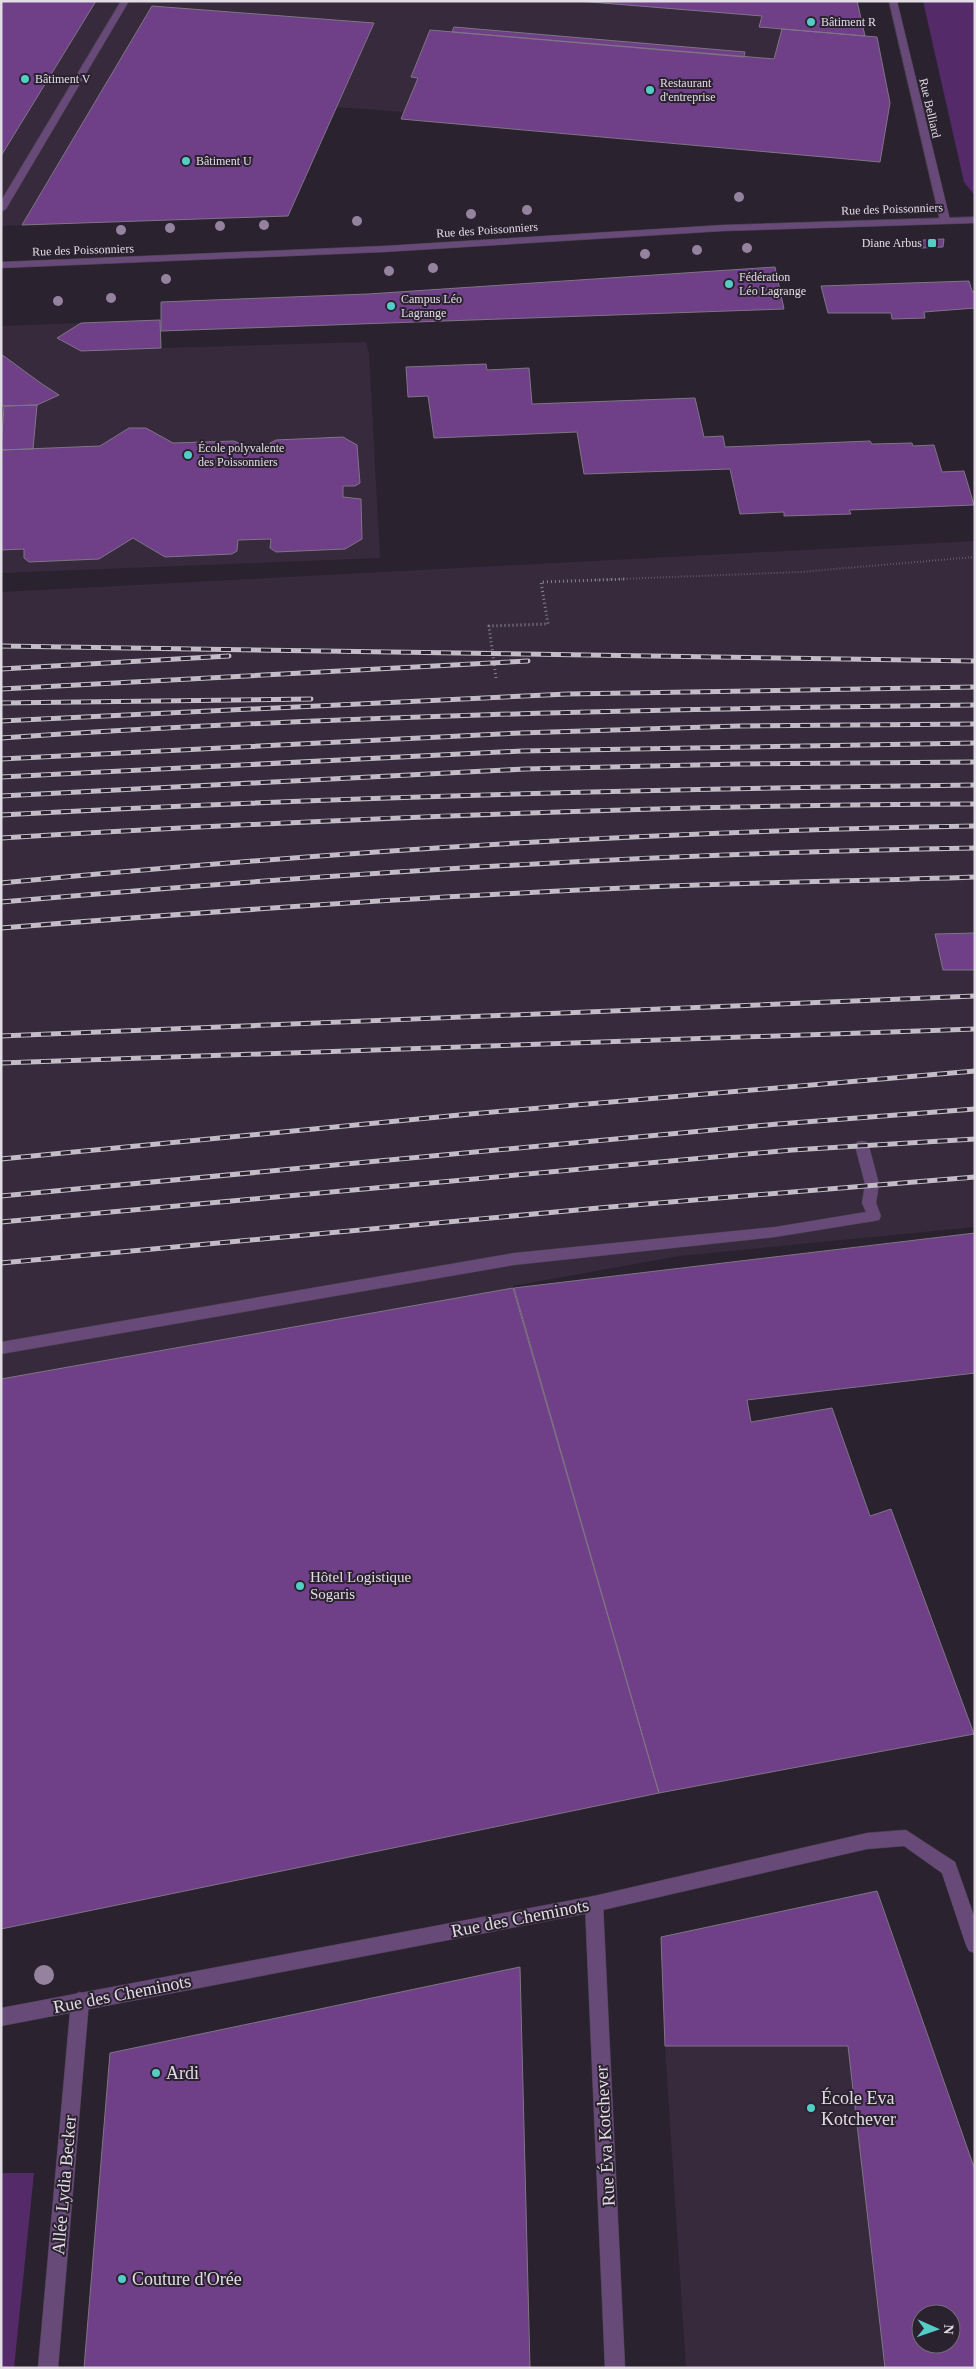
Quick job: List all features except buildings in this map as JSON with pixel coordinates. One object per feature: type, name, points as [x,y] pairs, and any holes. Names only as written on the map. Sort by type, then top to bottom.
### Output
[{"type":"street","points":[[1,209],[125,1]]},
{"type":"street","name":"Rue Belliard","points":[[893,1],[945,220]]},
{"type":"street","name":"Rue des Poissonniers","points":[[1,265],[384,249],[713,229],[975,220]]},
{"type":"street","points":[[1,1348],[514,1259],[775,1232],[874,1216],[869,1202],[872,1184],[862,1146]]},
{"type":"street","name":"Rue des Cheminots","points":[[1,2017],[594,1904],[867,1841],[906,1838],[949,1868],[975,1945]]},
{"type":"street","name":"Rue Éva Kotchever","points":[[594,1904],[615,2368]]},
{"type":"street","name":"Allée Lydia Becker","points":[[48,2368],[80,2001]]},
{"type":"path","points":[[496,678],[489,626],[548,624],[541,582],[800,572],[975,557]]},
{"type":"shaded area","points":[[1,1],[858,1],[865,36],[782,29],[774,59],[744,57],[745,52],[431,30],[411,77],[418,78],[404,112],[337,107],[288,216],[1,226]]},
{"type":"shaded area","points":[[923,1],[975,1],[975,196],[964,182]]},
{"type":"shaded area","name":"École polyvalente des Poissonniers","points":[[160,320],[162,348],[366,342],[369,353],[380,558],[1,573],[1,326]]},
{"type":"shaded area","points":[[975,541],[975,1227],[679,1256],[513,1286],[659,1793],[1,1929],[1,592]]},
{"type":"shaded area","name":"École Eva Kotchever","points":[[877,1891],[975,2368],[686,2368],[665,2046],[661,1937]]},
{"type":"shaded area","points":[[1,2173],[34,2173],[14,2368],[1,2368]]},
{"type":"railway","points":[[1,646],[975,661]]},
{"type":"railway","points":[[1,669],[229,656]]},
{"type":"railway","points":[[1,689],[528,661]]},
{"type":"railway","points":[[1,721],[568,694],[975,687]]},
{"type":"railway","points":[[1,703],[311,699]]},
{"type":"railway","points":[[1,738],[123,730],[366,719],[731,709],[975,705]]},
{"type":"railway","points":[[1,759],[520,733],[739,726],[975,724]]},
{"type":"railway","points":[[1,777],[522,751],[975,743]]},
{"type":"railway","points":[[1,796],[525,769],[739,764],[975,762]]},
{"type":"railway","points":[[1,815],[244,803],[488,795],[975,785]]},
{"type":"railway","points":[[1,838],[488,814],[731,807],[975,804]]},
{"type":"railway","points":[[1,883],[244,862],[487,845],[731,833],[975,826]]},
{"type":"railway","points":[[1,902],[244,882],[487,866],[731,855],[975,848]]},
{"type":"railway","points":[[1,928],[404,899],[688,885],[975,877]]},
{"type":"railway","points":[[1,1036],[975,996]]},
{"type":"railway","points":[[1,1063],[975,1029]]},
{"type":"railway","points":[[1,1159],[470,1114],[975,1071]]},
{"type":"railway","points":[[1,1196],[778,1124],[975,1109]]},
{"type":"railway","points":[[1,1222],[792,1150],[975,1139]]},
{"type":"railway","points":[[1,1263],[610,1207],[975,1177]]},
{"type":"place","name":"Bâtiment R","points":[[811,22]]},
{"type":"place","name":"Bâtiment V","points":[[25,79]]},
{"type":"place","name":"Restaurant d'entreprise","points":[[650,90]]},
{"type":"place","name":"Bâtiment U","points":[[186,161]]},
{"type":"place","name":"Diane Arbus","points":[[932,243]]},
{"type":"place","name":"Fédération Léo Lagrange","points":[[729,284]]},
{"type":"place","name":"Campus Léo Lagrange","points":[[391,306]]},
{"type":"place","name":"École polyvalente des Poissonniers","points":[[188,455]]},
{"type":"place","name":"Hôtel Logistique Sogaris","points":[[300,1586]]},
{"type":"place","name":"Ardi","points":[[156,2073]]},
{"type":"place","name":"École Eva Kotchever","points":[[811,2108]]},
{"type":"place","name":"Couture d'Orée","points":[[122,2279]]}]
